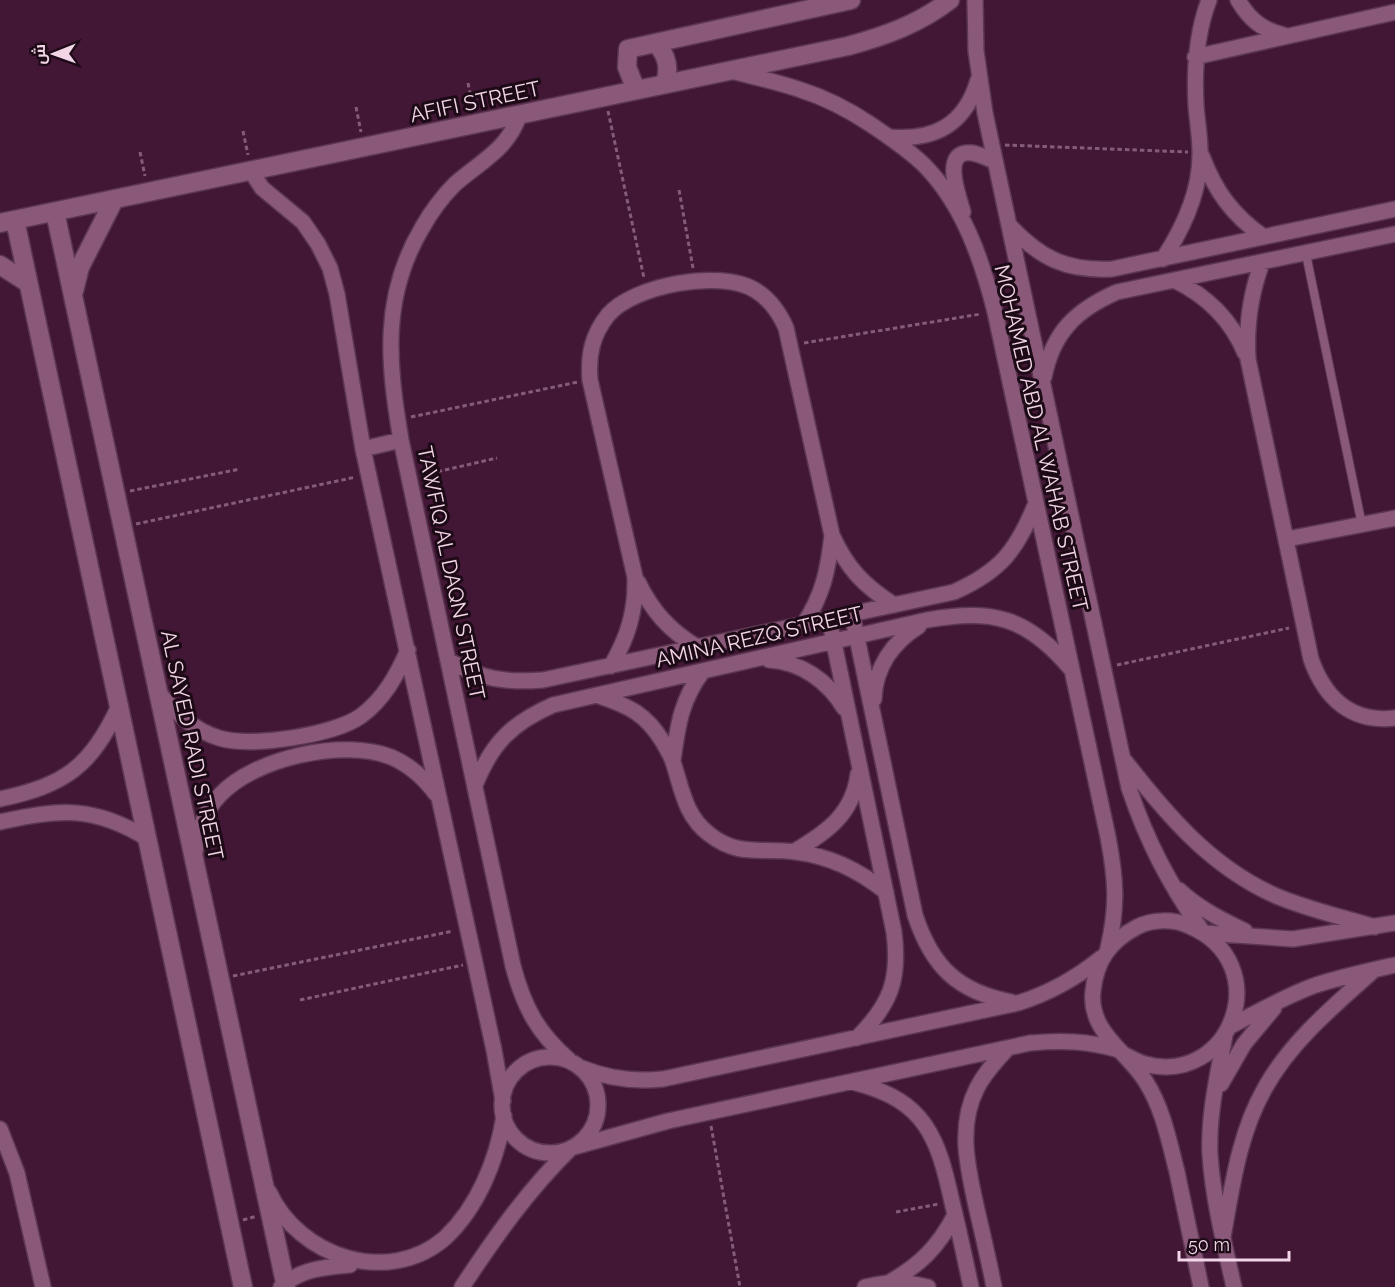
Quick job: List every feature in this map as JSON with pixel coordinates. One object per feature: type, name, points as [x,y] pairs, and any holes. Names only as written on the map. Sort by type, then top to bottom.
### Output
[{"type":"street","points":[[636,90],[627,67],[628,50],[852,0]]},
{"type":"street","name":"AFIFI STREET","points":[[8,222],[605,98],[665,83],[731,71],[879,38],[907,27],[933,13],[950,0]]},
{"type":"street","name":"MOHAMED ABD AL WAHAB STREET","points":[[975,0],[978,77],[1122,757],[1139,819],[1166,876],[1204,932]]},
{"type":"street","points":[[1209,0],[1199,34],[1196,57],[1196,107],[1201,152],[1209,177],[1220,195],[1233,212],[1264,237]]},
{"type":"street","points":[[1238,0],[1245,13],[1257,24],[1271,32],[1287,35]]},
{"type":"street","points":[[1196,57],[1395,12]]},
{"type":"street","points":[[657,44],[663,51],[668,66],[665,83]]},
{"type":"street","name":"MOHAMED ABD AL WAHAB STREET","points":[[731,71],[802,90],[831,101],[889,137],[924,165],[943,188],[967,230],[986,276],[995,312],[1113,865],[1116,893],[1114,921],[1106,952]]},
{"type":"street","points":[[889,137],[909,139],[929,135],[947,127],[962,113],[973,97],[978,77]]},
{"type":"street","name":"TAWFIQ AL DAQN STREET","points":[[519,116],[504,144],[454,185],[432,211],[415,239],[402,270],[394,301],[390,332],[390,366],[401,440],[519,988],[538,1028],[552,1046],[575,1064]]},
{"type":"street","points":[[1163,259],[1180,231],[1192,201],[1198,179],[1201,152]]},
{"type":"street","points":[[967,230],[953,172],[954,165],[964,154],[972,153],[995,161]]},
{"type":"street","points":[[251,171],[262,188],[303,222],[330,268],[337,294],[363,449],[494,1050],[503,1108],[513,1135],[530,1148],[544,1153],[558,1152],[644,1127],[709,1112],[1009,1047],[1053,1041],[1097,1044],[1145,1064],[1168,1067],[1179,1065],[1209,1052],[1227,1031],[1284,998],[1343,977],[1395,965]]},
{"type":"street","points":[[73,296],[80,267],[114,200]]},
{"type":"street","points":[[1009,224],[1025,242],[1044,256],[1065,265],[1089,270],[1112,269],[1163,259],[1395,209]]},
{"type":"street","name":"AL SAYED RADI STREET","points":[[55,212],[284,1286]]},
{"type":"street","points":[[8,222],[28,283],[243,1287]]},
{"type":"street","points":[[1043,383],[1048,359],[1059,336],[1074,317],[1094,302],[1117,292],[1395,234]]},
{"type":"street","points":[[1262,263],[1250,300],[1248,359],[1311,659],[1318,678],[1329,695],[1344,708],[1363,716],[1382,719],[1395,718]]},
{"type":"street","points":[[0,266],[28,283]]},
{"type":"street","points":[[1174,280],[1206,299],[1219,311],[1231,326],[1248,359]]},
{"type":"street","points":[[611,666],[628,633],[636,596],[635,577],[590,380],[589,362],[592,344],[599,327],[610,313],[624,302],[647,292],[696,281],[738,282],[768,299],[779,313],[786,328],[832,535],[842,558],[857,576],[874,592],[894,605]]},
{"type":"street","points":[[363,449],[401,440]]},
{"type":"street","name":"AMINA REZQ STREET","points":[[449,661],[470,672],[494,680],[518,682],[543,680],[954,592],[976,582],[990,572],[1014,549],[1036,503]]},
{"type":"street","points":[[1287,539],[1395,518]]},
{"type":"street","points":[[804,624],[816,605],[824,584],[832,535]]},
{"type":"street","points":[[635,577],[654,611],[674,631],[698,647]]},
{"type":"street","points":[[852,614],[915,915],[923,938],[941,965],[972,990],[994,999],[1018,1003]]},
{"type":"street","name":"AMINA REZQ STREET","points":[[476,784],[484,763],[513,727],[532,714],[553,705],[927,620],[974,614],[1003,619],[1030,630],[1053,648],[1071,670]]},
{"type":"street","points":[[829,619],[897,955],[894,979],[886,1002],[874,1022],[857,1038]]},
{"type":"street","points":[[874,714],[874,692],[879,670],[891,650],[907,633],[927,620]]},
{"type":"street","points":[[158,692],[174,712],[219,738],[243,741],[300,735],[327,730],[360,716],[388,689],[408,650]]},
{"type":"street","points":[[757,659],[780,661],[802,668],[822,680],[838,697],[849,717]]},
{"type":"street","points":[[673,760],[680,715],[693,684],[704,671]]},
{"type":"street","points":[[596,695],[638,712],[653,728],[673,760],[680,791],[691,815],[708,834],[729,847],[756,852],[795,851],[822,858],[846,866],[868,878],[886,892]]},
{"type":"street","points":[[0,799],[29,793],[53,784],[75,770],[93,752],[108,731],[119,706]]},
{"type":"street","points":[[194,858],[197,836],[205,814],[218,796],[235,780],[255,770],[300,756],[369,751],[390,757],[409,767],[426,781],[439,798]]},
{"type":"street","points":[[1122,757],[1161,807],[1187,835],[1214,859],[1243,879],[1275,895],[1375,927]]},
{"type":"street","points":[[795,851],[834,825],[848,807],[857,786],[859,764]]},
{"type":"street","points":[[0,822],[61,811],[84,813],[107,818],[148,839]]},
{"type":"street","points":[[1166,876],[1183,893],[1223,921],[1268,938]]},
{"type":"street","points":[[284,1286],[298,1275],[314,1270],[359,1264],[394,1263],[436,1246],[456,1227],[489,1172],[497,1148],[506,1086],[514,1073],[539,1058],[554,1057],[601,1076],[622,1080],[663,1079],[1042,996],[1084,972],[1124,934],[1142,925],[1162,921],[1183,923],[1204,932],[1293,939],[1395,923]]},
{"type":"street","points":[[1204,932],[1221,947],[1232,966],[1237,986],[1236,1007],[1227,1031],[1215,1098],[1210,1152],[1214,1189],[1234,1287]]},
{"type":"street","points":[[1106,952],[1095,975],[1092,996],[1096,1016],[1105,1035],[1146,1081],[1161,1111],[1201,1287]]},
{"type":"street","points":[[1223,1237],[1241,1150],[1251,1118],[1265,1088],[1283,1060],[1306,1035],[1374,970]]},
{"type":"street","points":[[1215,1098],[1244,1044],[1263,1019],[1284,998]]},
{"type":"street","points":[[994,1287],[967,1163],[965,1138],[968,1113],[977,1089],[990,1067],[1009,1047]]},
{"type":"street","points":[[462,1287],[515,1209],[539,1181],[586,1137],[594,1124],[598,1109],[597,1094],[591,1080],[575,1064]]},
{"type":"street","points":[[854,1082],[878,1088],[899,1100],[918,1116],[933,1136],[942,1159],[971,1287]]},
{"type":"street","points":[[0,1129],[14,1163],[23,1195],[43,1287]]},
{"type":"street","points":[[263,1179],[274,1204],[290,1225],[310,1243],[334,1256],[359,1264]]},
{"type":"street","points":[[890,1282],[929,1255],[944,1236],[954,1208]]},
{"type":"street","points":[[865,1287],[890,1282],[913,1283],[928,1287]]},
{"type":"lane","points":[[1306,254],[1362,525]]},
{"type":"path","points":[[468,83],[477,125]]},
{"type":"path","points":[[605,98],[647,292]]},
{"type":"path","points":[[356,107],[364,148]]},
{"type":"path","points":[[243,131],[251,171]]},
{"type":"path","points":[[992,145],[1201,152]]},
{"type":"path","points":[[140,152],[149,193]]},
{"type":"path","points":[[679,190],[696,281]]},
{"type":"path","points":[[790,345],[995,312]]},
{"type":"path","points":[[398,420],[590,380]]},
{"type":"path","points":[[409,478],[497,458]]},
{"type":"path","points":[[116,494],[240,469]]},
{"type":"path","points":[[123,527],[369,474]]},
{"type":"path","points":[[1103,668],[1304,625]]},
{"type":"path","points":[[220,979],[467,928]]},
{"type":"path","points":[[300,1000],[475,962]]},
{"type":"path","points":[[709,1112],[740,1287]]},
{"type":"path","points":[[896,1212],[954,1208]]},
{"type":"path","points":[[230,1224],[270,1212]]}]
